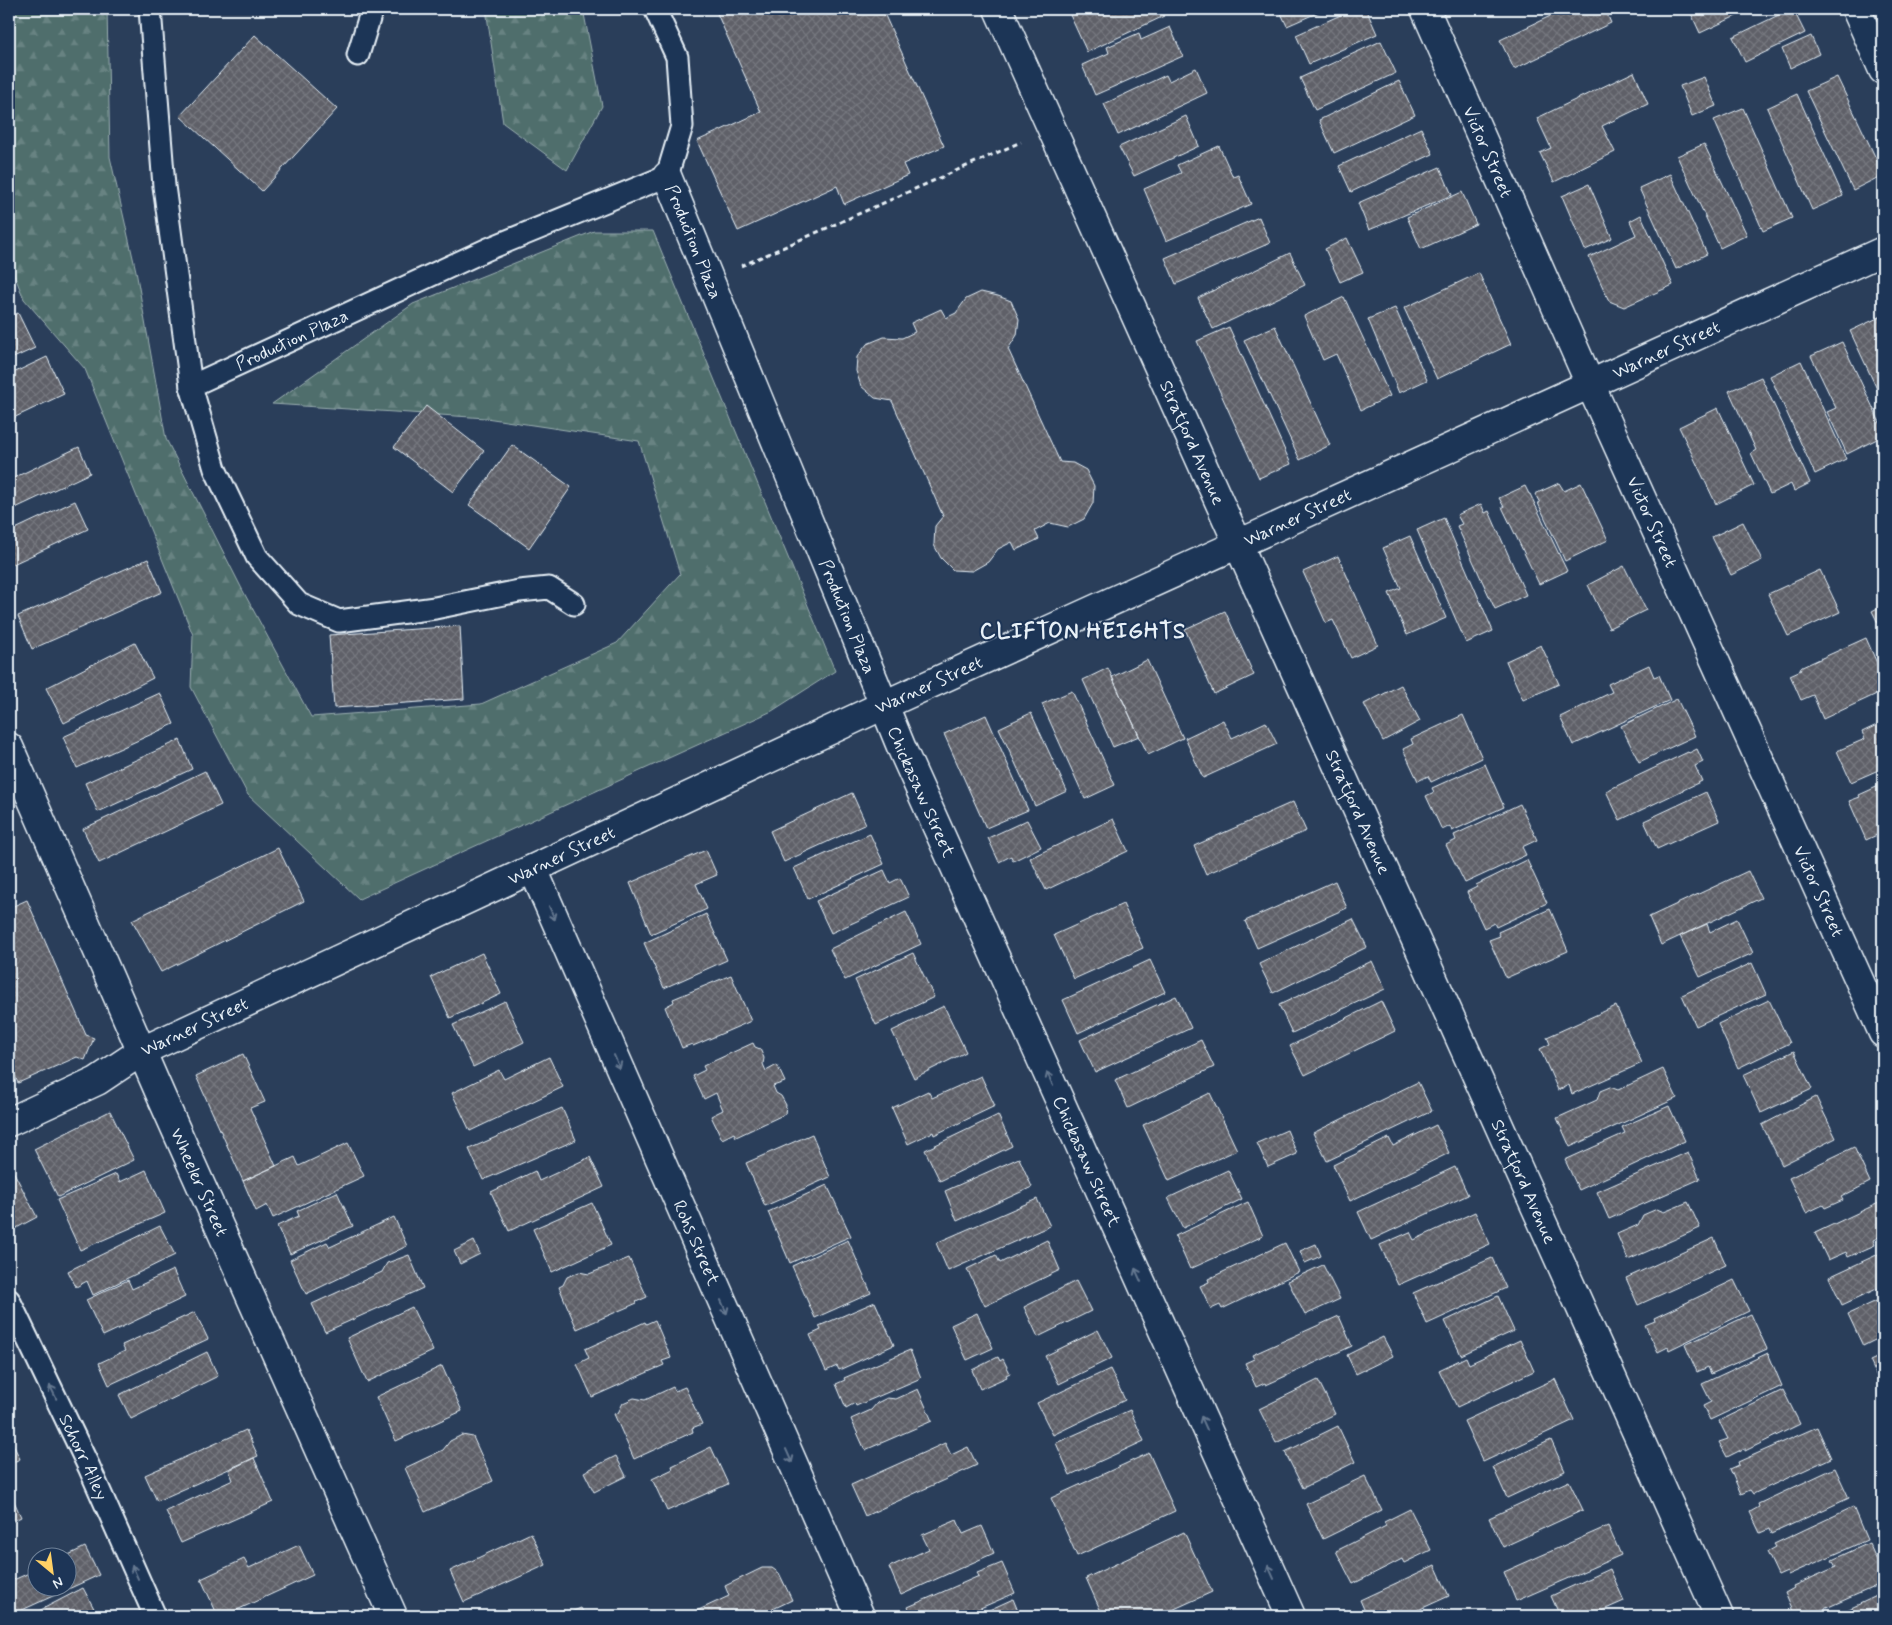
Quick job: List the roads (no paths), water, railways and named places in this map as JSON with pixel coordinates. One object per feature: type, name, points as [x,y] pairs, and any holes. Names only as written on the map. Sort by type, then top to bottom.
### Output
[{"type":"street","name":"Stratford Avenue","points":[[998,9],[1719,1616]]},
{"type":"street","name":"Victor Street","points":[[1425,9],[1590,384],[1883,1033]]},
{"type":"street","points":[[1856,9],[1883,70]]},
{"type":"street","name":"Production Plaza","points":[[667,176],[884,705]]},
{"type":"street","name":"Warner Street","points":[[9,1122],[97,1081],[142,1051],[533,868],[884,705],[1883,250]]},
{"type":"street","name":"Chickasaw Street","points":[[884,705],[1291,1616]]},
{"type":"street","name":"Wheeler Street","points":[[9,747],[393,1616]]},
{"type":"street","name":"Rohs Street","points":[[533,868],[860,1616]]},
{"type":"lane","points":[[150,9],[164,186],[192,386],[215,469],[257,556],[299,604],[339,621],[435,608],[519,591],[549,588],[574,604]]},
{"type":"lane","points":[[358,55],[372,9]]},
{"type":"lane","points":[[655,9],[678,57],[682,126],[667,176]]},
{"type":"lane","name":"Production Plaza","points":[[192,386],[488,249],[667,176]]},
{"type":"lane","name":"Schorr Alley","points":[[9,1300],[89,1467],[155,1616]]},
{"type":"district","name":"CLIFTON HEIGHTS","points":[[1083,630]]}]
